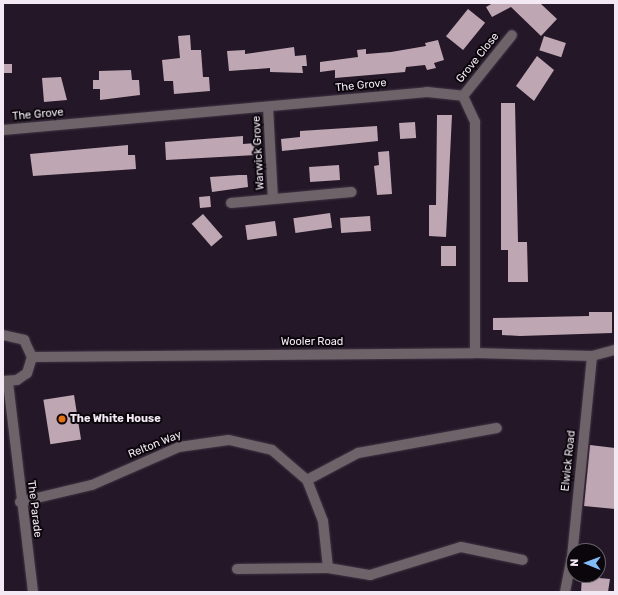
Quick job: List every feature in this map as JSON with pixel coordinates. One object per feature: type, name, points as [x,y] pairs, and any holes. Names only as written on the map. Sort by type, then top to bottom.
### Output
[{"type":"street","name":"Grove Close","points":[[463,96],[512,35]]},
{"type":"street","name":"The Grove","points":[[3,130],[427,92],[463,96]]},
{"type":"street","points":[[463,96],[475,122],[475,353]]},
{"type":"street","name":"Warwick Grove","points":[[268,107],[273,199]]},
{"type":"street","name":"Warwick Grove","points":[[231,203],[351,192]]},
{"type":"street","points":[[3,335],[24,340],[32,357],[27,373],[5,381]]},
{"type":"street","points":[[592,356],[615,350]]},
{"type":"street","name":"Wooler Road","points":[[32,357],[475,353],[592,356]]},
{"type":"street","name":"Elwick Road","points":[[565,592],[572,557],[592,356]]},
{"type":"street","name":"The Parade","points":[[5,381],[33,592]]},
{"type":"street","points":[[328,568],[323,521],[307,480],[358,453],[497,428]]},
{"type":"street","name":"Relton Way","points":[[20,502],[92,485],[199,441],[229,440],[272,450],[307,480]]},
{"type":"street","points":[[237,569],[328,568],[370,575],[461,548],[523,560]]},
{"type":"building","points":[[493,3],[540,3],[557,19],[541,36],[511,7],[492,17],[486,7]]},
{"type":"building","points":[[468,9],[485,23],[463,50],[446,36]]},
{"type":"building","points":[[190,35],[191,50],[201,50],[203,77],[209,77],[210,91],[174,94],[173,81],[164,81],[162,60],[180,58],[178,36]]},
{"type":"building","points":[[544,36],[566,43],[561,57],[539,50]]},
{"type":"building","points":[[438,40],[444,60],[434,63],[436,68],[427,70],[425,65],[406,67],[405,72],[335,78],[335,70],[320,72],[320,62],[358,57],[357,50],[366,49],[366,54],[391,52],[426,46],[425,43]]},
{"type":"building","points":[[294,47],[295,56],[306,55],[307,66],[302,66],[303,73],[270,72],[270,68],[229,71],[227,51],[245,50],[245,54]]},
{"type":"building","points":[[537,56],[554,70],[534,101],[516,86]]},
{"type":"building","points":[[3,64],[12,64],[12,73],[3,73]]},
{"type":"building","points":[[131,70],[132,80],[139,80],[140,95],[100,100],[100,89],[93,89],[93,80],[99,80],[99,71]]},
{"type":"building","points":[[61,77],[67,100],[44,102],[42,78]]},
{"type":"building","points":[[501,103],[515,103],[518,242],[527,242],[528,282],[508,282],[508,250],[501,250]]},
{"type":"building","points":[[437,115],[452,115],[446,237],[429,236],[429,205],[436,205]]},
{"type":"building","points":[[415,122],[416,138],[400,139],[399,123]]},
{"type":"building","points":[[377,126],[378,141],[282,151],[281,139],[300,137],[300,131]]},
{"type":"building","points":[[243,136],[243,144],[257,143],[257,155],[166,160],[165,142]]},
{"type":"building","points":[[128,145],[128,155],[135,155],[136,169],[33,176],[30,154]]},
{"type":"building","points":[[389,151],[392,194],[377,195],[374,166],[379,165],[378,152]]},
{"type":"building","points":[[339,165],[340,180],[310,182],[309,167]]},
{"type":"building","points":[[247,175],[248,187],[212,192],[210,177]]},
{"type":"building","points":[[210,196],[211,207],[200,208],[199,197]]},
{"type":"building","points":[[330,213],[332,228],[295,233],[293,218]]},
{"type":"building","points":[[203,214],[223,237],[211,246],[192,224]]},
{"type":"building","points":[[370,216],[371,231],[341,233],[340,218]]},
{"type":"building","points":[[275,221],[277,236],[247,240],[245,225]]},
{"type":"building","points":[[441,246],[456,246],[456,266],[441,266]]},
{"type":"building","points":[[589,312],[612,312],[612,333],[520,336],[502,335],[502,330],[493,330],[493,318],[589,316]]},
{"type":"building","name":"The White House","points":[[74,395],[81,439],[50,444],[43,400]]},
{"type":"building","points":[[590,445],[615,448],[615,509],[584,506]]},
{"type":"building","points":[[606,579],[610,579],[608,592],[581,592],[582,583],[606,583]]},
{"type":"place","name":"The White House","points":[[62,419]]}]
